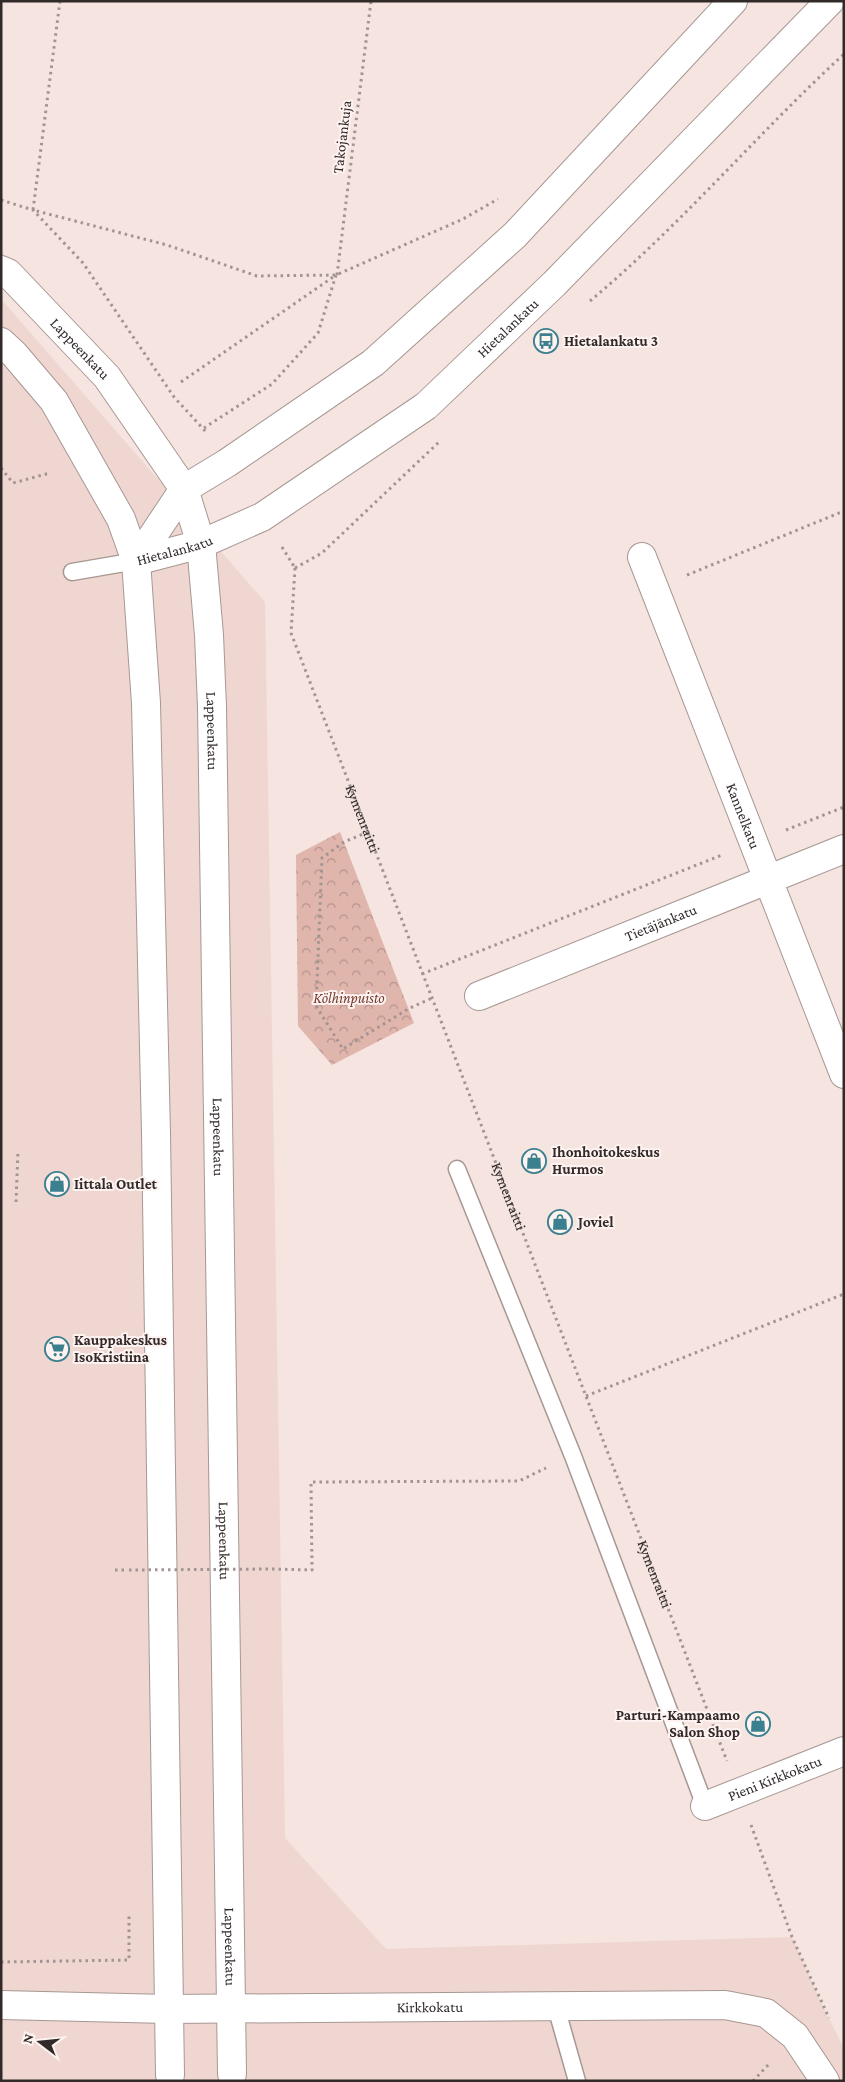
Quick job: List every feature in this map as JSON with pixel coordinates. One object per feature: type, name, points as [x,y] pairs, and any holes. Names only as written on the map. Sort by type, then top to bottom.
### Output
[{"type":"main road","name":"Hietalankatu","points":[[136,561],[184,489],[227,463],[373,363],[515,235],[733,1]]},
{"type":"main road","name":"Hietalankatu","points":[[136,561],[202,544],[262,516],[426,406],[554,284],[830,1]]},
{"type":"main road","name":"Lappeenkatu","points":[[1,270],[8,273],[107,377],[184,489],[202,544],[212,707],[232,2074]]},
{"type":"main road","points":[[1,342],[14,354],[54,401],[121,519],[136,561],[146,712],[156,1163],[170,2075]]},
{"type":"main road","name":"Kannelkatu","points":[[642,557],[844,1074]]},
{"type":"main road","name":"Tietäjänkatu","points":[[479,996],[844,849]]},
{"type":"main road","name":"Pieni Kirkkokatu","points":[[705,1806],[844,1751]]},
{"type":"main road","name":"Kirkkokatu","points":[[1,2005],[168,2009],[725,2005],[766,2013],[795,2036],[825,2081]]},
{"type":"lane","points":[[72,572],[136,561]]},
{"type":"lane","points":[[457,1169],[573,1456],[705,1806]]},
{"type":"lane","points":[[556,2007],[577,2081]]},
{"type":"path","points":[[33,210],[60,1]]},
{"type":"path","name":"Takojankuja","points":[[204,428],[272,384],[318,333],[336,275],[371,1]]},
{"type":"path","points":[[181,382],[336,275],[463,219],[501,197]]},
{"type":"path","points":[[1,200],[167,245],[256,276],[336,275]]},
{"type":"path","points":[[33,210],[83,262],[174,397],[204,428],[227,463]]},
{"type":"path","points":[[1,468],[14,483],[50,473]]},
{"type":"path","points":[[686,575],[844,511]]},
{"type":"path","name":"Kymenraitti","points":[[262,516],[295,568],[291,633],[740,1792],[792,1937],[832,2026]]},
{"type":"path","points":[[422,974],[844,807]]},
{"type":"path","points":[[368,832],[344,842],[322,858],[316,1006],[343,1049],[408,1009],[432,998]]},
{"type":"path","points":[[16,1202],[18,1151]]},
{"type":"path","points":[[586,1396],[844,1294]]},
{"type":"path","points":[[115,1570],[312,1570],[311,1482],[518,1481],[603,1441]]},
{"type":"path","points":[[1,1962],[129,1960],[130,1938]]},
{"type":"shaded area","points":[[1,299],[265,602],[285,1838],[386,1949],[792,1937],[825,2011],[844,2048],[844,2081],[1,2081]]},
{"type":"green space","name":"Kölhinpuisto","points":[[340,832],[414,1023],[332,1065],[298,1026],[296,855]]},
{"type":"place","name":"Hietalankatu 3","points":[[546,341]]},
{"type":"place","name":"Ihonhoitokeskus Hurmos","points":[[534,1161]]},
{"type":"place","name":"Iittala Outlet","points":[[57,1184]]},
{"type":"place","name":"Joviel","points":[[560,1222]]},
{"type":"place","name":"Kauppakeskus IsoKristiina","points":[[57,1349]]},
{"type":"place","name":"Parturi-Kampaamo Salon Shop","points":[[758,1724]]}]
